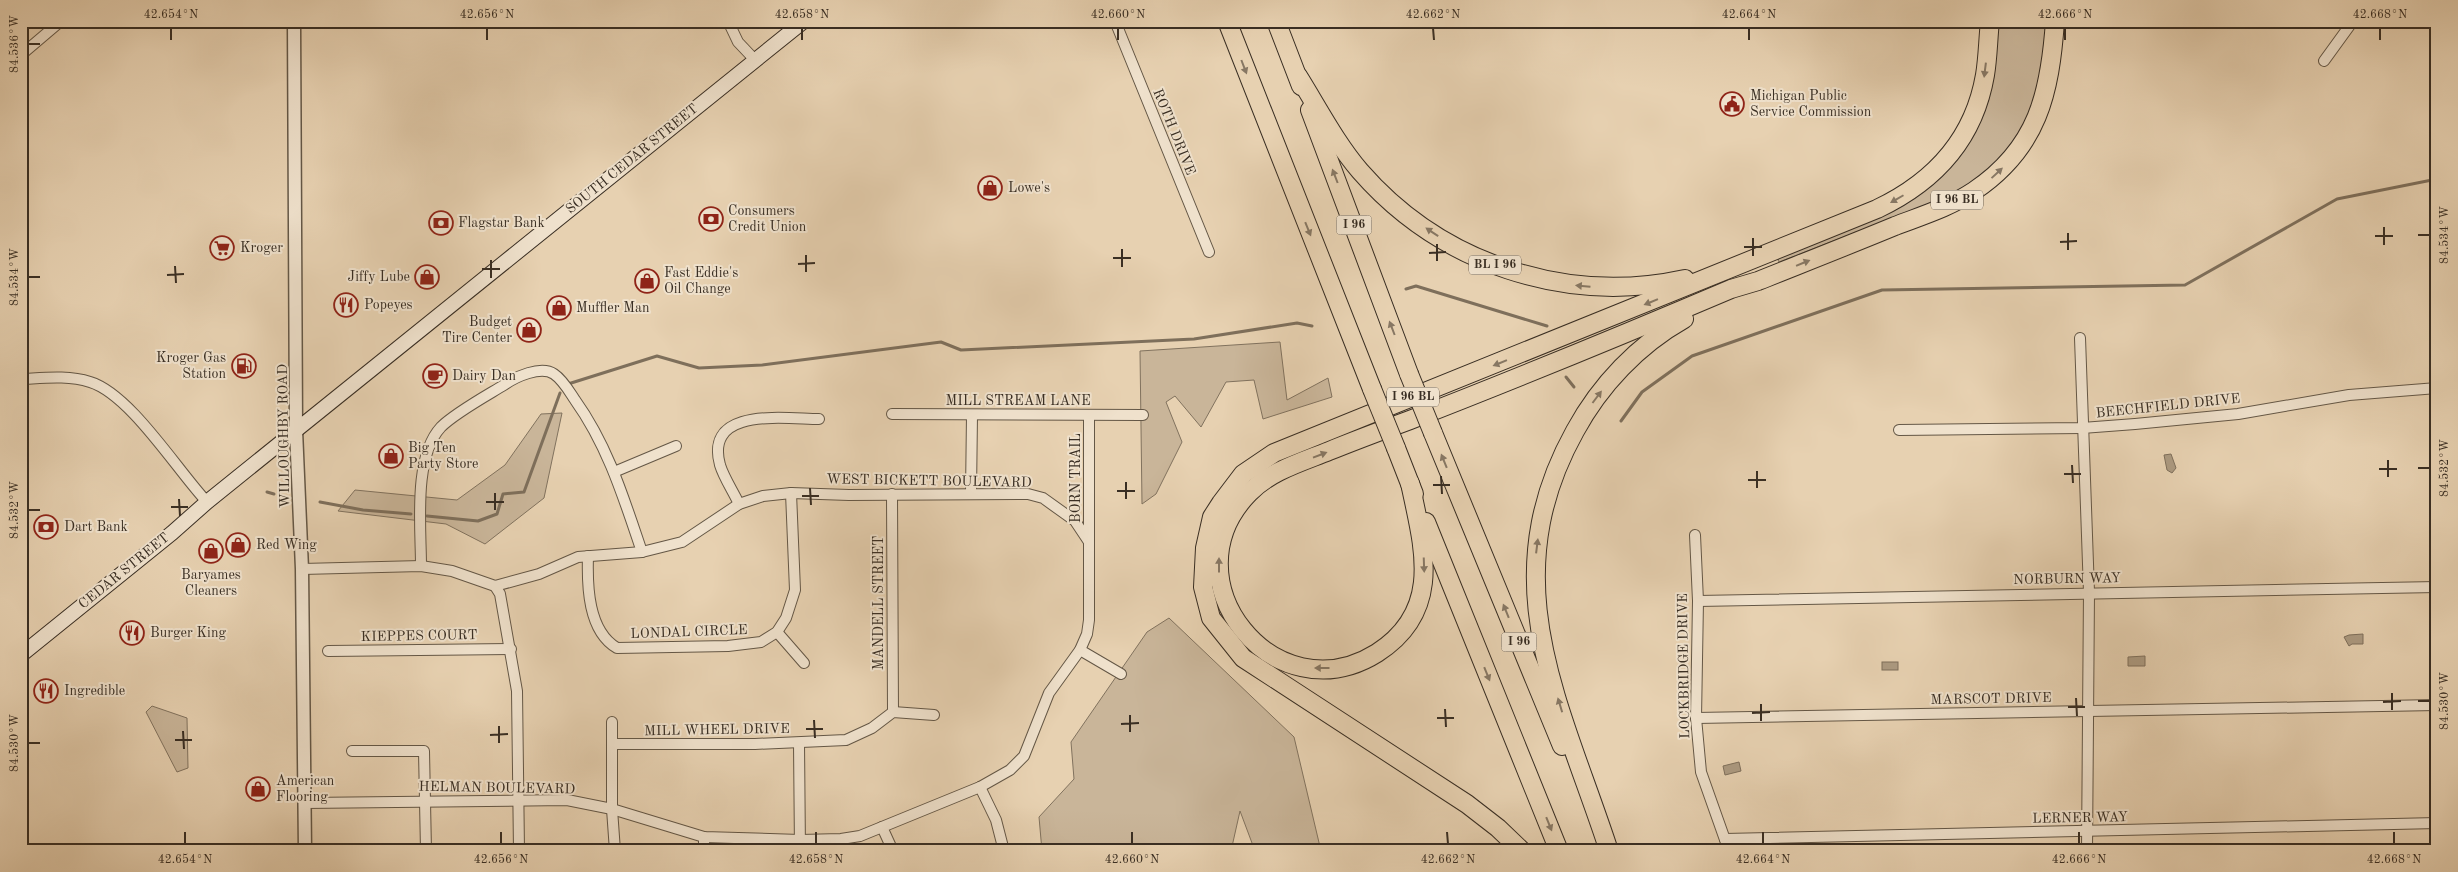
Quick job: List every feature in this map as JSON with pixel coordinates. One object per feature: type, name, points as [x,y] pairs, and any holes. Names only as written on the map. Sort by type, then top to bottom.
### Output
[{"type":"highway","points":[[1227,21],[1372,389],[1560,851]]},
{"type":"highway","name":"I 96","points":[[1276,21],[1433,433],[1604,851]]},
{"type":"highway","name":"I 96 BL","points":[[1522,851],[1498,828],[1466,804],[1243,658],[1211,618],[1203,587],[1204,558],[1212,517],[1243,474],[1274,454],[1895,201],[1918,186],[1941,165],[1958,143],[1977,108],[1986,73],[1990,21]]},
{"type":"highway","name":"I 96 BL","points":[[1609,851],[1568,730],[1542,642],[1536,605],[1535,570],[1545,505],[1560,460],[1581,420],[1596,398],[1623,366],[1642,348],[1680,320],[1758,281],[1944,206],[1973,192],[1991,179],[2022,145],[2042,106],[2051,65],[2055,21]]},
{"type":"highway","name":"BL I 96","points":[[1298,76],[1342,147],[1374,185],[1394,205],[1432,233],[1491,264],[1531,277],[1580,286],[1637,287],[1686,279],[1767,254]]},
{"type":"highway","name":"I 96 BL","points":[[1410,482],[1422,545],[1424,582],[1415,612],[1393,640],[1359,662],[1324,668],[1303,667],[1282,660],[1267,653],[1248,638],[1233,618],[1224,600],[1219,576],[1219,556],[1224,530],[1232,513],[1245,496],[1260,483],[1278,472],[1306,460],[1564,360],[1732,289],[1758,281]]},
{"type":"main road","name":"SOUTH CEDAR STREET","points":[[296,430],[804,21]]},
{"type":"main road","name":"CEDAR STREET","points":[[21,655],[296,430]]},
{"type":"street","points":[[21,54],[61,21]]},
{"type":"street","name":"WILLOUGHBY ROAD","points":[[294,21],[296,430],[302,569],[305,851]]},
{"type":"street","points":[[728,21],[738,42],[755,60]]},
{"type":"street","name":"ROTH DRIVE","points":[[1115,21],[1209,252]]},
{"type":"street","points":[[2324,61],[2353,21]]},
{"type":"street","points":[[2080,338],[2089,592],[2087,851]]},
{"type":"street","points":[[421,566],[422,473],[425,453],[433,438],[442,426],[509,382],[540,370],[551,372],[560,378],[589,420],[614,472],[642,552]]},
{"type":"street","points":[[21,378],[78,379],[92,382],[106,390],[146,426],[186,479],[207,502]]},
{"type":"street","name":"BEECHFIELD DRIVE","points":[[1900,430],[2082,428],[2238,414],[2349,394],[2437,388]]},
{"type":"street","name":"MILL STREAM LANE","points":[[892,414],[1143,416]]},
{"type":"street","points":[[971,493],[972,415]]},
{"type":"street","name":"BORN TRAIL","points":[[1089,415],[1089,542]]},
{"type":"street","points":[[739,504],[720,464],[720,441],[726,430],[741,421],[752,419],[819,419]]},
{"type":"street","points":[[614,472],[676,446]]},
{"type":"street","points":[[791,492],[794,590],[788,613],[777,632],[804,663]]},
{"type":"street","name":"WEST BICKETT BOULEVARD","points":[[495,586],[539,574],[565,562],[588,556],[642,552],[682,542],[739,504],[763,496],[791,492],[1028,494],[1042,498],[1075,520],[1089,542]]},
{"type":"street","name":"MANDELL STREET","points":[[892,494],[893,712]]},
{"type":"street","name":"LOCKBRIDGE DRIVE","points":[[1695,535],[1698,601],[1696,718],[1701,772],[1729,851]]},
{"type":"street","points":[[1089,542],[1089,620],[1087,634],[1080,650],[1121,674]]},
{"type":"street","name":"LONDAL CIRCLE","points":[[588,556],[590,597],[593,613],[605,640],[617,648],[748,645],[761,642],[777,632]]},
{"type":"street","points":[[302,569],[421,566],[452,571],[495,586],[500,594],[511,648],[518,707],[518,851]]},
{"type":"street","name":"NORBURN WAY","points":[[1698,601],[2089,592],[2437,587]]},
{"type":"street","name":"KIEPPES COURT","points":[[328,651],[511,648]]},
{"type":"street","name":"HELMAN BOULEVARD","points":[[305,803],[426,800],[567,800],[612,809],[704,837],[800,845],[860,836],[980,787],[1010,770],[1024,756],[1049,693],[1080,650]]},
{"type":"street","name":"MARSCOT DRIVE","points":[[1696,718],[2437,705]]},
{"type":"street","points":[[893,712],[934,715]]},
{"type":"street","name":"MILL WHEEL DRIVE","points":[[612,744],[846,740],[872,728],[893,712]]},
{"type":"street","points":[[612,722],[612,809],[615,851]]},
{"type":"street","points":[[799,742],[800,845]]},
{"type":"street","points":[[352,751],[424,751],[426,851]]},
{"type":"street","points":[[980,787],[996,820],[1004,851]]},
{"type":"street","name":"LERNER WAY","points":[[1725,839],[2437,823]]},
{"type":"street","points":[[882,827],[894,851]]},
{"type":"street","points":[[704,837],[704,851]]},
{"type":"shaded area","points":[[1998,21],[2047,21],[2039,90],[2024,127],[2008,150],[1982,176],[1949,196],[1779,262],[1778,260],[1781,257],[1924,191],[1939,178],[1959,155]]},
{"type":"shaded area","points":[[1280,342],[1287,400],[1328,378],[1332,397],[1263,419],[1254,380],[1226,382],[1201,427],[1175,396],[1166,402],[1182,442],[1156,494],[1142,504],[1140,351]]},
{"type":"shaded area","points":[[562,413],[544,498],[485,544],[446,524],[338,511],[355,490],[457,500],[505,465],[541,414]]},
{"type":"shaded area","points":[[2171,454],[2176,468],[2172,473],[2167,470],[2164,455]]},
{"type":"shaded area","points":[[1169,618],[1294,737],[1321,851],[1255,851],[1240,811],[1231,851],[1042,851],[1039,817],[1074,779],[1071,742],[1147,632]]},
{"type":"shaded area","points":[[2363,634],[2363,644],[2352,644],[2349,646],[2344,637],[2349,635]]},
{"type":"shaded area","points":[[2145,656],[2145,666],[2128,666],[2128,657]]},
{"type":"shaded area","points":[[1882,662],[1898,662],[1898,670],[1882,670]]},
{"type":"shaded area","points":[[152,706],[187,718],[188,768],[177,772],[146,712]]},
{"type":"shaded area","points":[[1739,762],[1741,771],[1725,775],[1723,766]]},
{"type":"waterway","points":[[1621,421],[1642,392],[1692,356],[1882,290],[2185,285],[2337,199],[2437,179]]},
{"type":"waterway","points":[[1406,289],[1416,286],[1547,326]]},
{"type":"waterway","points":[[568,384],[657,356],[699,368],[762,365],[941,342],[961,350],[1194,339],[1297,323],[1312,326]]},
{"type":"waterway","points":[[1566,377],[1574,387]]},
{"type":"waterway","points":[[427,516],[478,521],[497,514],[503,494],[524,492],[560,393]]},
{"type":"waterway","points":[[267,492],[274,494]]},
{"type":"waterway","points":[[320,502],[363,510],[411,514]]},
{"type":"place","name":"Michigan Public Service Commission","points":[[1732,104]]},
{"type":"place","name":"Lowe's","points":[[990,188]]},
{"type":"place","name":"Consumers Credit Union","points":[[711,219]]},
{"type":"place","name":"Flagstar Bank","points":[[441,223]]},
{"type":"place","name":"Kroger","points":[[222,248]]},
{"type":"place","name":"Jiffy Lube","points":[[427,277]]},
{"type":"place","name":"Fast Eddie's Oil Change","points":[[647,281]]},
{"type":"place","name":"Popeyes","points":[[346,305]]},
{"type":"place","name":"Muffler Man","points":[[559,308]]},
{"type":"place","name":"Budget Tire Center","points":[[529,330]]},
{"type":"place","name":"Kroger Gas Station","points":[[244,366]]},
{"type":"place","name":"Dairy Dan","points":[[435,376]]},
{"type":"place","name":"Big Ten Party Store","points":[[391,456]]},
{"type":"place","name":"Dart Bank","points":[[46,527]]},
{"type":"place","name":"Red Wing","points":[[238,545]]},
{"type":"place","name":"Baryames Cleaners","points":[[211,551]]},
{"type":"place","name":"Burger King","points":[[132,633]]},
{"type":"place","name":"Ingredible","points":[[46,691]]},
{"type":"place","name":"American Flooring","points":[[258,789]]}]
